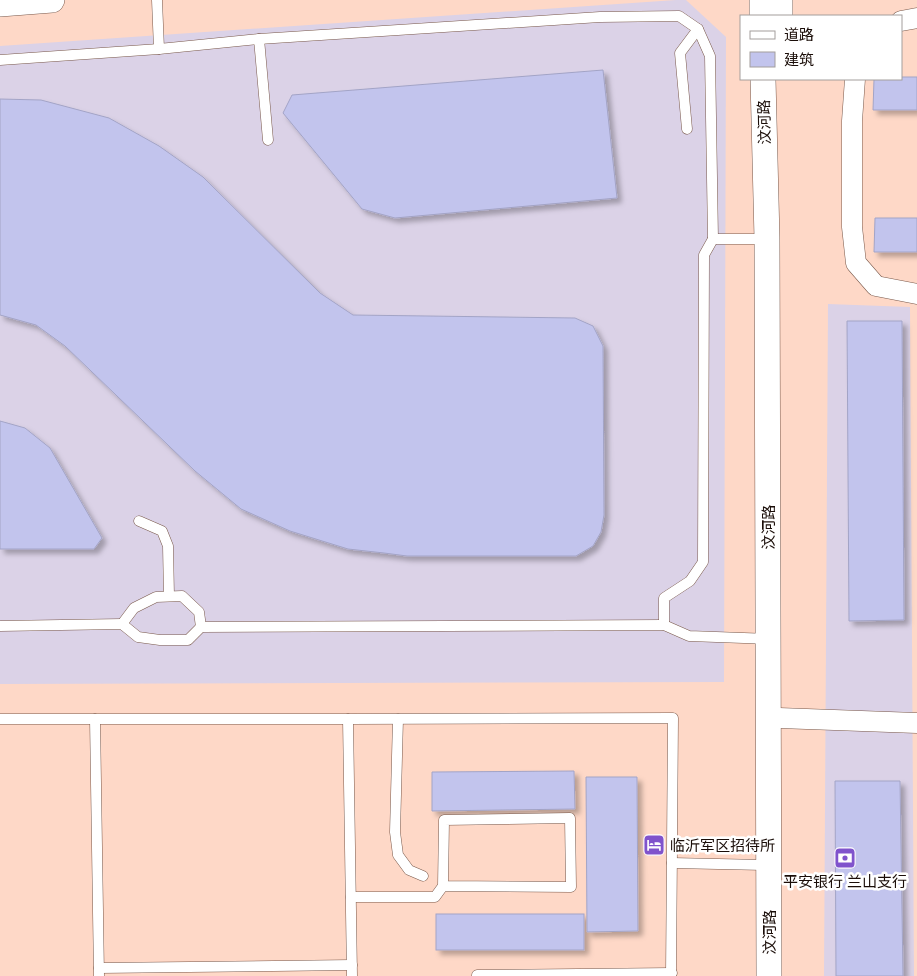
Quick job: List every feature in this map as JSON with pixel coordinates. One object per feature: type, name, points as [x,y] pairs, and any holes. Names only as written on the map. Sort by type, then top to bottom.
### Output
[{"type":"street","points":[[0,4],[52,0]]},
{"type":"street","points":[[762,0],[762,15]]},
{"type":"street","points":[[780,0],[780,15]]},
{"type":"street","points":[[902,21],[917,18]]},
{"type":"street","name":"汶河路","points":[[764,80],[767,239],[769,976]]},
{"type":"street","name":"汶河路","points":[[779,976],[780,80]]},
{"type":"street","points":[[855,80],[852,121],[852,228],[856,263],[876,286],[917,294]]},
{"type":"street","points":[[779,718],[917,723]]},
{"type":"lane","points":[[157,0],[159,49]]},
{"type":"lane","points":[[0,60],[159,49],[259,39],[610,17],[679,16],[698,29],[710,56],[712,239],[704,255],[703,562],[690,581],[664,598],[664,626]]},
{"type":"lane","points":[[687,130],[680,53],[698,29]]},
{"type":"lane","points":[[259,39],[268,140]]},
{"type":"lane","points":[[712,239],[767,239]]},
{"type":"lane","points":[[139,521],[162,531],[168,546],[169,596]]},
{"type":"lane","points":[[122,624],[134,608],[156,597],[182,596],[199,612],[201,627]]},
{"type":"lane","points":[[0,626],[122,624],[138,637],[160,640],[188,640],[201,627],[664,626],[689,636],[768,638]]},
{"type":"lane","points":[[0,719],[673,718],[672,974],[477,976]]},
{"type":"lane","points":[[95,719],[99,972],[352,965]]},
{"type":"lane","points":[[348,719],[352,976]]},
{"type":"lane","points":[[398,719],[395,832],[398,856],[409,870],[423,876]]},
{"type":"lane","points":[[351,897],[434,897],[443,886],[444,820],[570,818],[571,887],[443,886]]},
{"type":"lane","points":[[672,863],[769,864]]},
{"type":"shaded area","points":[[686,0],[726,37],[724,682],[0,684],[0,46]]},
{"type":"shaded area","points":[[828,304],[910,307],[914,976],[824,976]]},
{"type":"building","points":[[603,70],[617,198],[395,218],[362,209],[283,113],[292,95]]},
{"type":"building","points":[[902,77],[917,77],[917,110],[873,110],[874,80],[902,80]]},
{"type":"building","points":[[0,99],[41,100],[109,118],[159,146],[203,177],[320,293],[353,315],[575,318],[593,326],[603,346],[604,515],[601,532],[593,546],[576,556],[407,556],[348,549],[290,531],[241,509],[195,471],[65,346],[36,325],[0,315]]},
{"type":"building","points":[[875,218],[917,218],[917,252],[874,252]]},
{"type":"building","points":[[847,321],[902,321],[904,620],[849,621]]},
{"type":"building","points":[[0,421],[25,428],[50,448],[102,538],[94,549],[0,549]]},
{"type":"building","points":[[574,771],[575,809],[432,811],[432,772]]},
{"type":"building","points":[[586,777],[637,777],[638,931],[587,932]]},
{"type":"building","points":[[835,781],[900,781],[903,976],[836,976]]},
{"type":"building","points":[[436,914],[584,914],[584,950],[436,950]]},
{"type":"place","name":"临沂军区招待所","points":[[654,845]]},
{"type":"place","name":"平安银行 兰山支行","points":[[845,858]]}]
